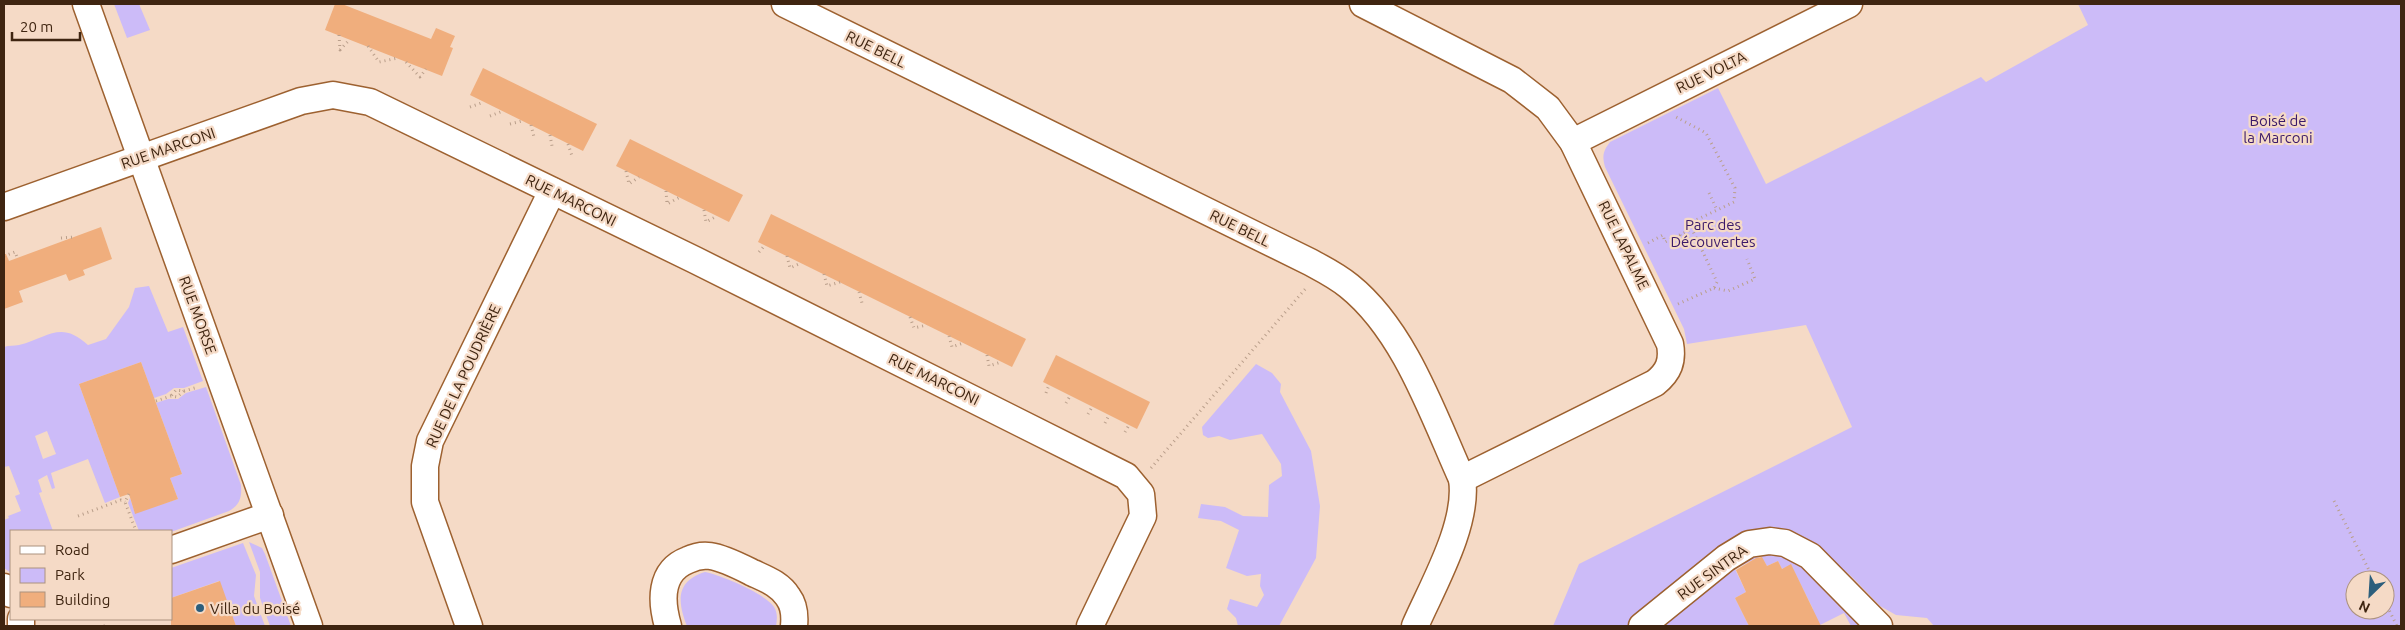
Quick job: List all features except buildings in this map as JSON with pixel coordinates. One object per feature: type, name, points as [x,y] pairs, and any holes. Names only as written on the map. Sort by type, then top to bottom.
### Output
[{"type":"street","name":"RUE MORSE","points":[[86,4],[310,626]]},
{"type":"street","name":"RUE BELL","points":[[785,4],[1310,262],[1348,285],[1378,314],[1399,344],[1462,479],[1464,494],[1460,518],[1415,626]]},
{"type":"street","name":"RUE LAPALME","points":[[1363,4],[1512,80],[1548,108],[1573,142],[1668,337],[1672,356],[1669,367],[1660,379],[1644,390],[1462,479]]},
{"type":"street","name":"RUE VOLTA","points":[[1573,142],[1849,4]]},
{"type":"street","name":"RUE MARCONI","points":[[4,207],[301,101],[323,96],[360,98],[380,106],[1126,476],[1137,487],[1143,501],[1143,516],[1090,626]]},
{"type":"street","name":"RUE DE LA POUDRIÈRE","points":[[469,626],[428,514],[424,494],[426,457],[430,441],[552,191]]},
{"type":"street","points":[[172,550],[270,515]]},
{"type":"street","name":"RUE SINTRA","points":[[1642,626],[1726,558],[1749,544],[1770,541],[1785,543],[1810,556],[1879,626]]},
{"type":"street","points":[[668,626],[663,594],[668,577],[685,560],[701,556],[711,556],[744,568],[778,585],[793,606],[794,626]]},
{"type":"path","points":[[340,35],[340,50],[350,39]]},
{"type":"path","points":[[368,46],[378,62],[398,58]]},
{"type":"path","points":[[406,62],[420,77],[426,69]]},
{"type":"path","points":[[470,107],[484,102]]},
{"type":"path","points":[[1643,246],[1662,236],[1666,242],[1692,229],[1696,220],[1734,202],[1734,188],[1706,133],[1675,116],[1673,110]]},
{"type":"path","points":[[490,116],[503,111]]},
{"type":"path","points":[[510,124],[522,121]]},
{"type":"path","points":[[531,125],[534,137]]},
{"type":"path","points":[[550,135],[552,146]]},
{"type":"path","points":[[568,144],[572,156]]},
{"type":"path","points":[[626,171],[629,184],[639,177]]},
{"type":"path","points":[[666,191],[668,204],[680,198]]},
{"type":"path","points":[[1709,193],[1717,210]]},
{"type":"path","points":[[704,210],[706,222],[717,216]]},
{"type":"path","points":[[1692,229],[1717,282],[1714,288]]},
{"type":"path","points":[[1680,235],[1686,246]]},
{"type":"path","points":[[60,238],[74,237]]},
{"type":"path","points":[[759,252],[765,245]]},
{"type":"path","points":[[4,256],[15,252],[18,257]]},
{"type":"path","points":[[787,256],[790,268],[801,263]]},
{"type":"path","points":[[1673,306],[1714,288],[1728,291],[1755,279],[1747,259]]},
{"type":"path","points":[[824,274],[827,286],[840,282]]},
{"type":"path","points":[[1147,473],[1310,283]]},
{"type":"path","points":[[859,292],[862,303]]},
{"type":"path","points":[[910,317],[914,328],[926,325]]},
{"type":"path","points":[[949,336],[952,348],[963,343]]},
{"type":"path","points":[[987,355],[989,366],[1001,362]]},
{"type":"path","points":[[156,401],[170,396],[177,397],[184,391],[205,384]]},
{"type":"path","points":[[1046,392],[1049,385]]},
{"type":"path","points":[[1066,403],[1070,396]]},
{"type":"path","points":[[1088,414],[1092,406]]},
{"type":"path","points":[[1105,423],[1109,415]]},
{"type":"path","points":[[1125,432],[1129,425]]},
{"type":"path","points":[[128,494],[124,502],[136,530]]},
{"type":"path","points":[[78,516],[121,500],[124,502]]},
{"type":"path","points":[[2334,501],[2369,570]]},
{"type":"green space","points":[[114,4],[139,4],[150,30],[127,38]]},
{"type":"green space","points":[[2078,4],[2401,4],[2401,626],[1934,626],[1927,618],[1896,615],[1880,606],[1852,577],[1819,549],[1781,531],[1695,572],[1627,626],[1553,626],[1579,564],[1852,427],[1806,325],[1687,344],[1684,329],[1605,167],[1604,154],[1610,142],[1718,88],[1766,184],[1981,77],[1986,82],[2088,25]]},
{"type":"green space","points":[[149,286],[168,332],[183,327],[203,381],[184,388],[174,388],[166,394],[154,398],[141,362],[79,384],[120,497],[105,503],[88,459],[51,473],[55,488],[52,489],[47,475],[38,480],[42,492],[39,493],[53,530],[10,530],[10,572],[4,568],[4,520],[9,518],[8,516],[21,511],[15,496],[20,494],[9,466],[4,467],[4,347],[19,345],[62,332],[79,337],[88,345],[106,339],[129,307],[135,288]],"holes":[[[47,431],[56,454],[43,459],[35,436]]]},
{"type":"green space","points":[[1256,364],[1272,373],[1281,384],[1280,392],[1311,451],[1320,506],[1316,558],[1279,626],[1238,626],[1236,618],[1227,609],[1230,599],[1257,607],[1264,595],[1260,586],[1261,574],[1247,576],[1226,568],[1239,530],[1221,521],[1198,518],[1201,504],[1225,507],[1243,516],[1268,517],[1269,485],[1282,476],[1281,464],[1262,434],[1230,440],[1219,436],[1208,438],[1203,435],[1202,427]]},
{"type":"green space","points":[[206,387],[241,485],[240,500],[229,511],[172,532],[172,530],[139,530],[128,503],[130,498],[135,513],[178,499],[170,478],[182,474],[156,403],[168,399],[178,399],[186,393]]},
{"type":"green space","points":[[249,542],[262,548],[265,554],[291,626],[270,626],[260,598],[260,572]]},
{"type":"green space","points":[[243,543],[256,575],[254,596],[265,626],[236,626],[219,581],[172,598],[172,568]]},
{"type":"green space","points":[[1752,552],[1796,556],[1850,613],[1858,625],[1851,626],[1844,613],[1818,626],[1810,626],[1804,613],[1813,609],[1791,565],[1782,569],[1778,561],[1767,566],[1761,556],[1735,569],[1746,592],[1735,598],[1749,626],[1658,626]]},
{"type":"green space","points":[[705,572],[721,577],[762,596],[774,607],[777,619],[776,626],[687,626],[682,608],[681,593],[689,581]]},
{"type":"place","name":"Villa du Boisé","points":[[200,608]]},
{"type":"park label","name":"Boisé de la Marconi","points":[[2278,128]]},
{"type":"park label","name":"Parc des Découvertes","points":[[1713,232]]}]
